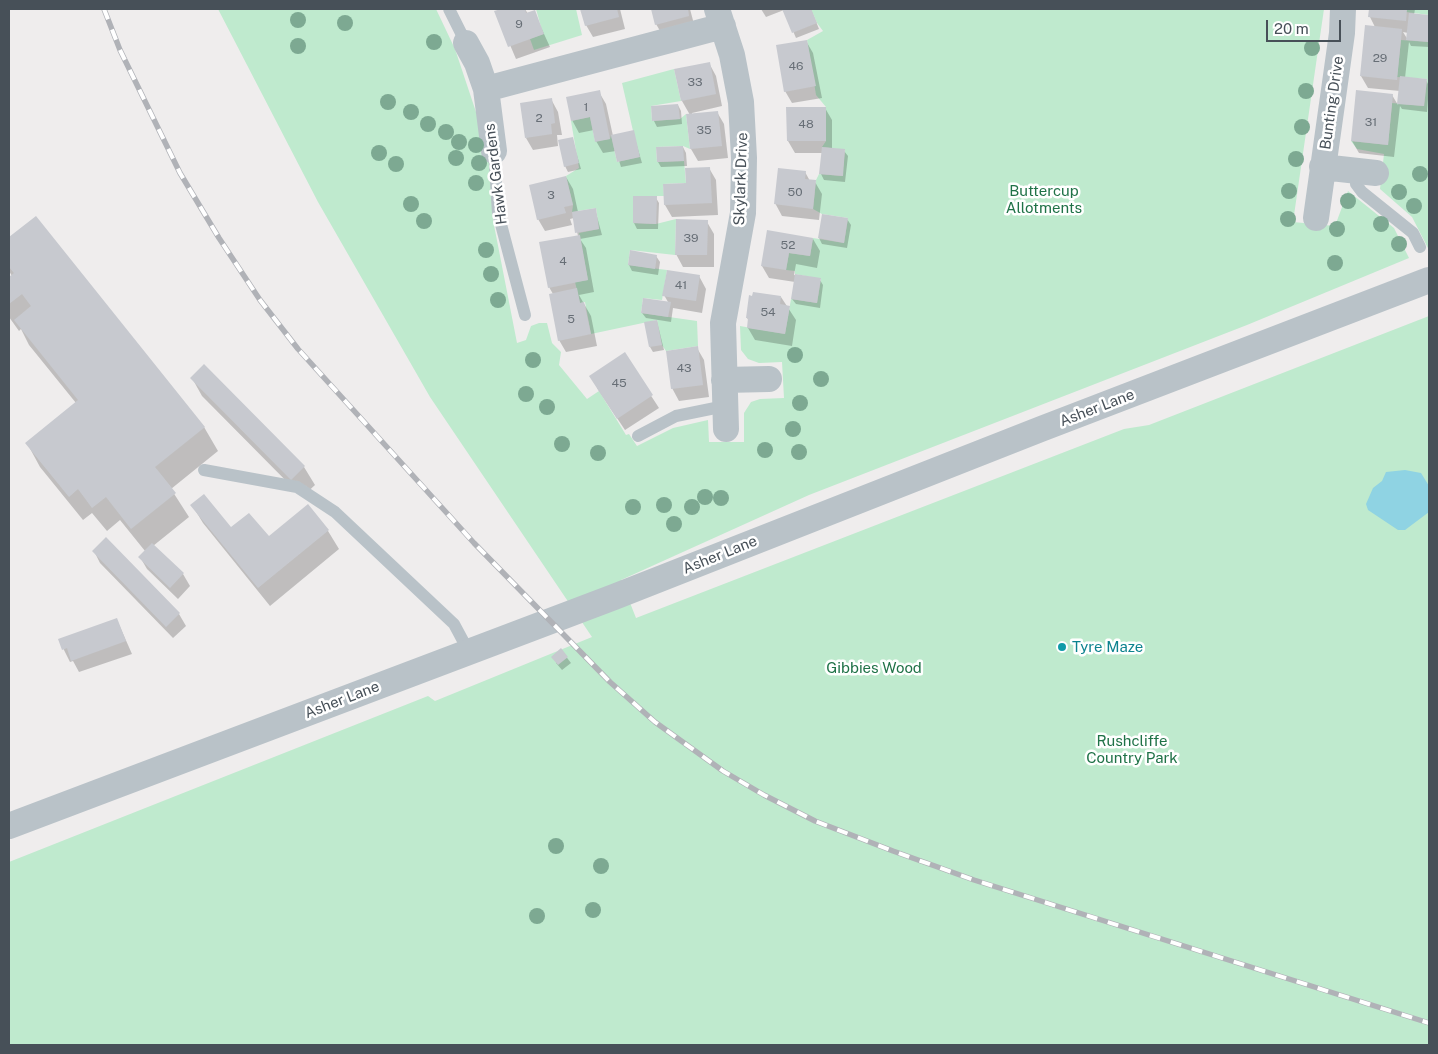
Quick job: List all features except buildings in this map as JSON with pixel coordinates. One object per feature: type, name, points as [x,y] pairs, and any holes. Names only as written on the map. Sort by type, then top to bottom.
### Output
[{"type":"street","name":"Bunting Drive","points":[[1316,218],[1342,33],[1343,9]]},
{"type":"street","points":[[486,89],[689,36],[720,18]]},
{"type":"street","name":"Skylark Drive","points":[[720,18],[732,55],[741,102],[744,158],[743,213],[724,313],[725,417]]},
{"type":"street","name":"Hawk Gardens","points":[[466,43],[477,64],[486,89],[494,151]]},
{"type":"street","name":"Bunting Drive","points":[[1322,167],[1366,172]]},
{"type":"street","name":"Asher Lane","points":[[9,826],[469,652],[1429,280]]},
{"type":"street","points":[[724,380],[769,379]]},
{"type":"lane","name":"Hawk Gardens","points":[[449,9],[466,43]]},
{"type":"lane","name":"Hawk Gardens","points":[[494,151],[498,213],[525,316]]},
{"type":"lane","points":[[1366,172],[1356,184],[1362,192],[1413,233],[1420,247]]},
{"type":"lane","name":"Skylark Drive","points":[[638,436],[676,416],[725,417]]},
{"type":"lane","points":[[204,470],[297,487],[335,512],[454,624],[469,652]]},
{"type":"green space","name":"Rushcliffe Country Park","points":[[218,9],[436,9],[455,49],[489,151],[493,220],[517,343],[526,340],[531,326],[547,323],[552,343],[561,352],[559,365],[587,399],[599,391],[626,435],[629,434],[637,446],[673,428],[708,420],[709,442],[744,442],[744,413],[751,402],[760,399],[784,398],[782,362],[759,363],[748,359],[741,350],[740,326],[785,334],[791,299],[817,303],[821,279],[795,274],[795,271],[786,270],[789,253],[810,256],[813,238],[844,243],[848,218],[822,214],[813,209],[816,180],[819,174],[842,176],[845,150],[822,147],[826,141],[826,107],[816,95],[807,40],[823,31],[811,9],[1324,9],[1293,222],[1335,226],[1348,191],[1394,228],[1409,258],[1247,325],[809,495],[621,580],[636,618],[1124,429],[1149,425],[1429,316],[1429,1045],[9,1045],[9,862],[428,696],[435,701],[592,637],[430,397],[318,202]]},
{"type":"green space","points":[[536,9],[576,9],[582,35],[534,50],[530,39],[543,34]]},
{"type":"green space","points":[[1407,9],[1429,9],[1429,15],[1406,12]]},
{"type":"green space","points":[[1401,40],[1429,42],[1429,250],[1412,217],[1380,189],[1384,154],[1357,149],[1351,141],[1388,145],[1392,103],[1424,106],[1427,79],[1397,77]]},
{"type":"green space","points":[[674,69],[681,101],[651,106],[652,121],[680,119],[686,114],[690,149],[683,146],[656,147],[657,162],[684,161],[686,183],[663,184],[664,196],[633,196],[633,223],[656,224],[676,219],[675,255],[630,250],[628,265],[667,270],[662,300],[643,298],[641,313],[697,321],[698,346],[666,351],[662,345],[657,320],[591,334],[585,302],[580,303],[575,282],[588,280],[579,233],[599,229],[596,208],[572,212],[573,205],[566,176],[579,168],[571,121],[590,117],[595,141],[610,139],[611,135],[617,162],[639,157],[622,83]]},
{"type":"water","points":[[1405,470],[1421,473],[1429,486],[1429,512],[1405,530],[1398,530],[1368,510],[1366,504],[1373,488],[1382,481],[1386,472]]},
{"type":"railway","points":[[104,9],[120,50],[180,173],[219,238],[260,300],[298,349],[474,543],[610,682],[655,722],[723,771],[764,795],[815,821],[974,880],[1429,1023]]},
{"type":"place","name":"Tyre Maze","points":[[1062,647]]},
{"type":"park label","name":"Buttercup Allotments","points":[[1044,200]]},
{"type":"park label","name":"Gibbies Wood","points":[[874,668]]}]
